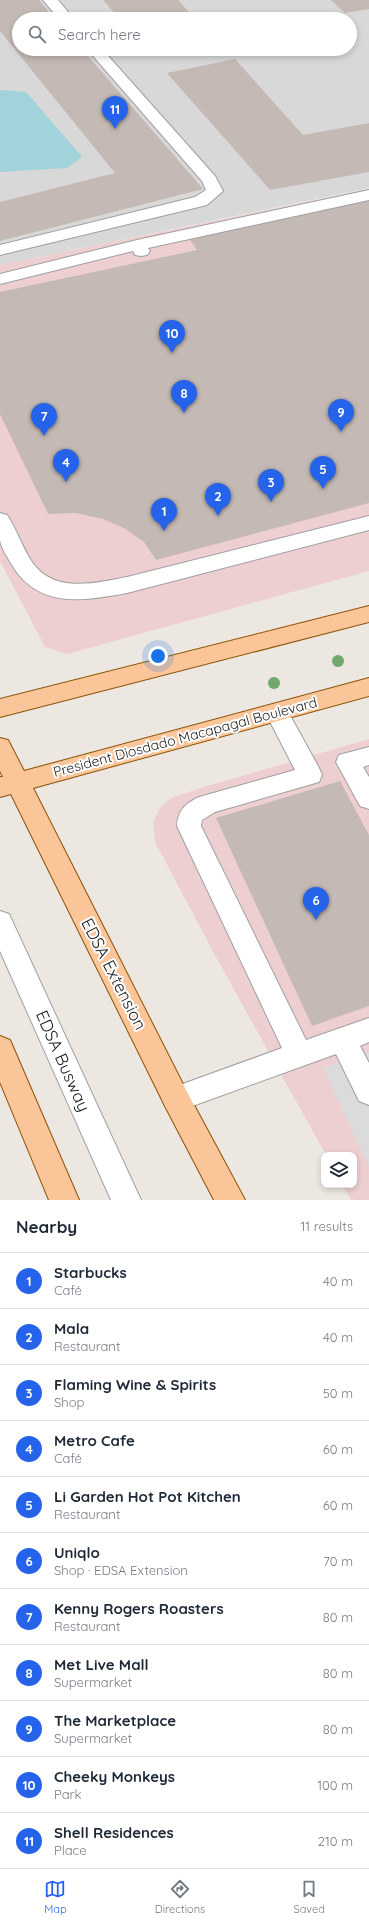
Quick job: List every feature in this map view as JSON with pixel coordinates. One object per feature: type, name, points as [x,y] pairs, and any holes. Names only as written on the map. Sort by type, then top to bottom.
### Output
[{"type":"main road","points":[[0,708],[369,614]]},
{"type":"main road","name":"President Diosdado Macapagal Boulevard","points":[[9,785],[369,687]]},
{"type":"main road","name":"EDSA Extension","points":[[0,747],[9,785],[230,1200]]},
{"type":"main road","points":[[0,1049],[64,1200]]},
{"type":"lane","points":[[50,0],[61,12]]},
{"type":"lane","points":[[0,250],[201,201],[215,191],[209,179],[100,56]]},
{"type":"lane","points":[[0,279],[369,195]]},
{"type":"lane","points":[[0,520],[26,569],[34,578],[49,588],[67,592],[93,592],[127,586],[369,524]]},
{"type":"lane","points":[[277,712],[310,775],[208,804],[198,809],[190,816],[188,826],[299,1055]]},
{"type":"lane","points":[[359,759],[369,799]]},
{"type":"lane","name":"EDSA Busway","points":[[0,922],[126,1200]]},
{"type":"lane","points":[[176,1099],[369,1030]]},
{"type":"lane","points":[[343,1040],[369,1092]]},
{"type":"shaded area","points":[[0,0],[369,0],[369,188],[0,265]]},
{"type":"shaded area","points":[[369,189],[369,571],[67,654],[45,647],[0,561],[0,265]]},
{"type":"shaded area","points":[[369,739],[369,1200],[351,1200],[344,1188],[357,1188],[357,1152],[324,1152],[216,957],[155,842],[153,822],[161,807],[171,798]]},
{"type":"shaded area","points":[[369,1052],[369,1167],[323,1068]]},
{"type":"water","points":[[0,90],[26,92],[82,157],[67,168],[0,172]]},
{"type":"building","points":[[0,0],[39,0],[49,12],[12,12],[12,46],[0,31]]},
{"type":"building","points":[[103,0],[178,0],[189,12],[114,12]]},
{"type":"building","points":[[331,0],[369,0],[369,9],[344,12]]},
{"type":"building","points":[[20,56],[88,56],[203,189],[0,241],[0,202],[115,173]]},
{"type":"building","points":[[235,59],[303,135],[369,123],[369,172],[270,190],[167,73]]},
{"type":"building","points":[[369,198],[369,503],[156,560],[144,542],[124,528],[103,519],[76,513],[48,514],[0,414],[0,292],[197,250],[187,235]]},
{"type":"building","points":[[340,781],[369,835],[369,1006],[312,1026],[216,818]]},
{"type":"place","name":"Shell Residences","points":[[115,129]]},
{"type":"place","name":"Cheeky Monkeys","points":[[172,353]]},
{"type":"place","name":"Met Live Mall","points":[[184,413]]},
{"type":"place","name":"The Marketplace","points":[[341,432]]},
{"type":"place","name":"Kenny Rogers Roasters","points":[[44,436]]},
{"type":"place","name":"Metro Cafe","points":[[66,482]]},
{"type":"place","name":"Li Garden Hot Pot Kitchen","points":[[323,489]]},
{"type":"place","name":"Flaming Wine & Spirits","points":[[271,502]]},
{"type":"place","name":"Mala","points":[[218,516]]},
{"type":"place","name":"Starbucks","points":[[164,531]]},
{"type":"place","name":"Uniqlo","points":[[316,920]]}]
